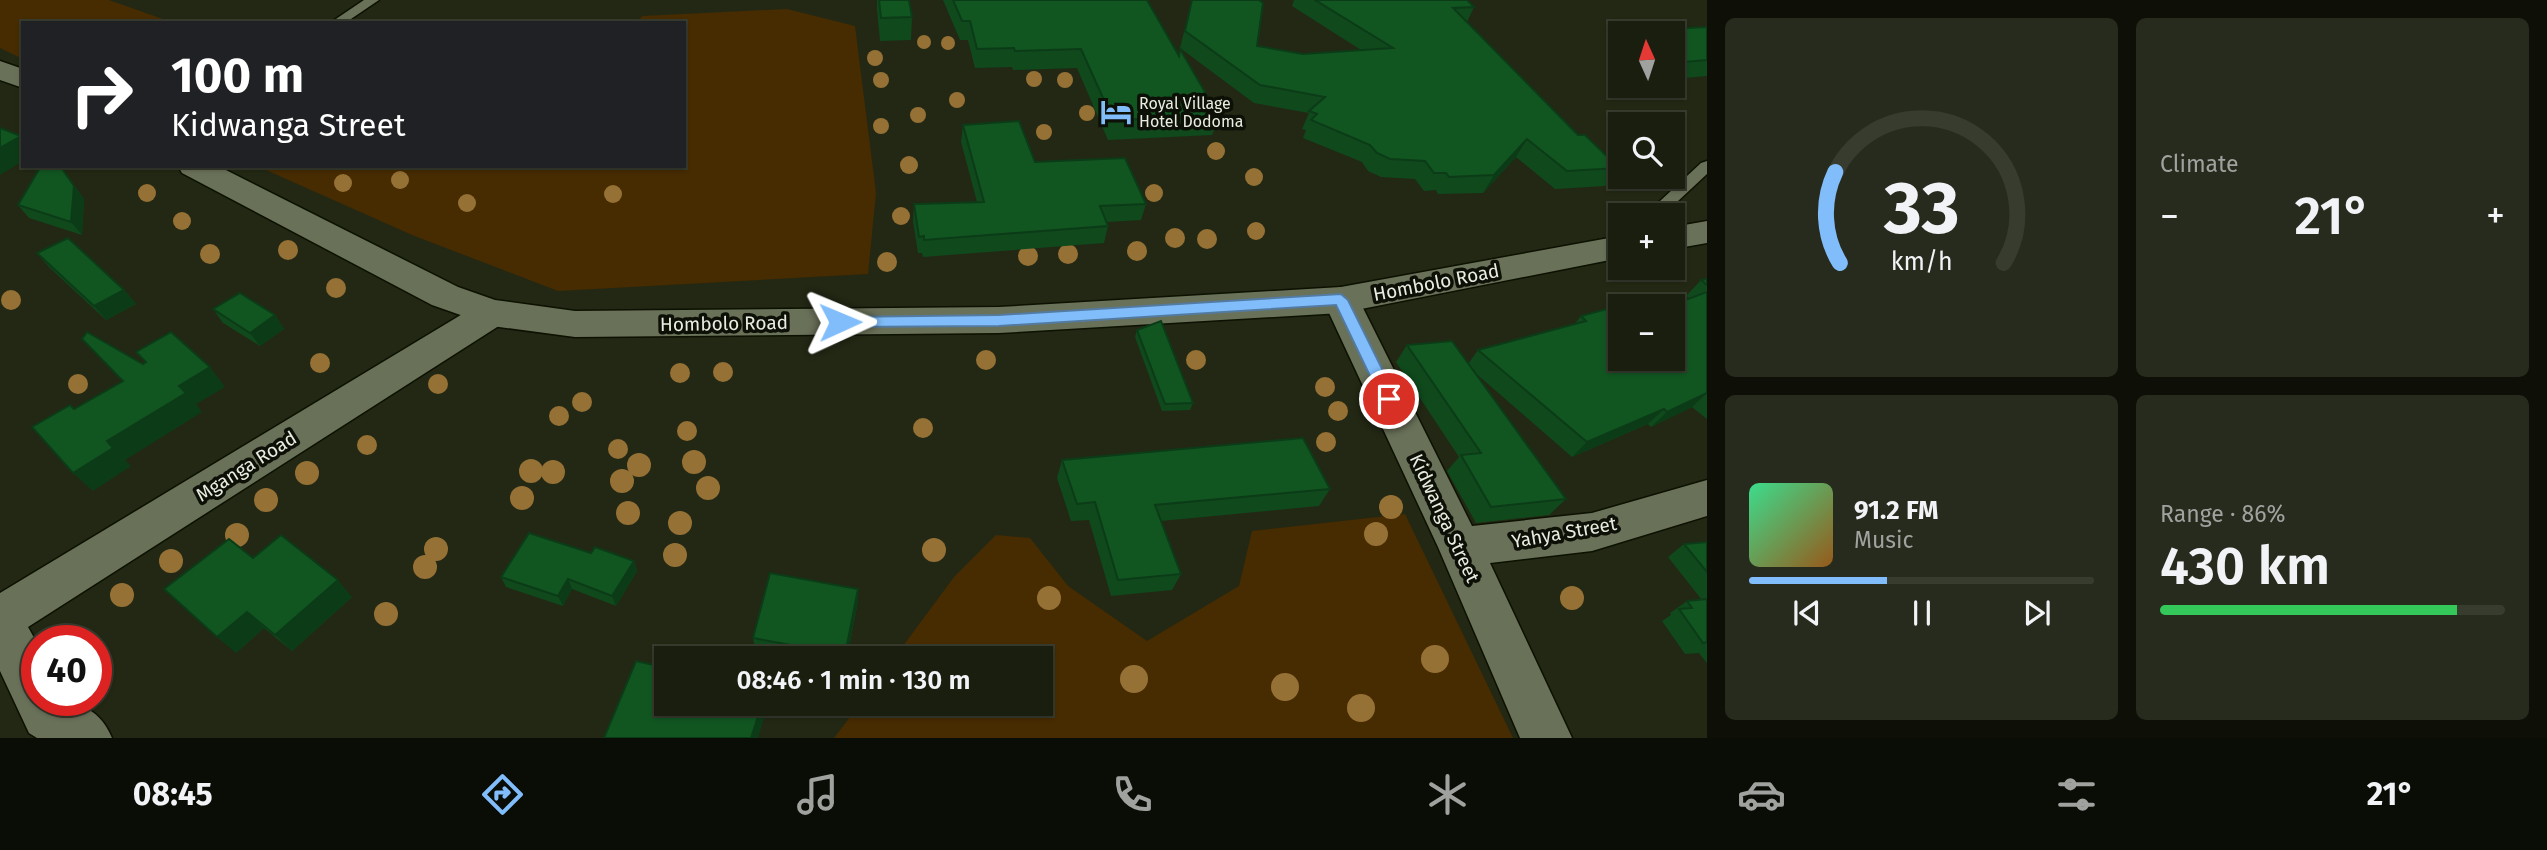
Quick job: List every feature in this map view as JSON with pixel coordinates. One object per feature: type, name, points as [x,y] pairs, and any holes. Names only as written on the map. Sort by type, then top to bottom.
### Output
[{"type":"street","points":[[0,69],[21,79]]},
{"type":"street","name":"Hombolo Road","points":[[197,168],[445,296],[492,313],[575,324],[999,320],[1341,300],[1608,248]]},
{"type":"street","points":[[1685,236],[1707,232]]},
{"type":"street","name":"Kidwanga Street","points":[[1341,300],[1460,547],[1546,738]]},
{"type":"street","name":"Mganga Road","points":[[0,620],[492,313]]},
{"type":"street","name":"Yahya Street","points":[[1460,547],[1592,531],[1706,500]]},
{"type":"street","points":[[0,620],[21,662]]},
{"type":"street","points":[[49,716],[86,738]]},
{"type":"lane","points":[[339,21],[373,0]]},
{"type":"lane","points":[[1666,203],[1707,166]]},
{"type":"shaded area","points":[[0,0],[109,0],[168,21],[21,21],[21,58],[0,48]]},
{"type":"shaded area","points":[[787,9],[855,26],[876,193],[868,274],[558,291],[412,235],[261,168],[686,168],[686,21],[637,21],[643,16]]},
{"type":"shaded area","points":[[1405,514],[1513,738],[834,738],[851,716],[1053,716],[1053,646],[903,646],[954,577],[996,535],[1030,538],[1068,586],[1147,641],[1239,586],[1252,531]]},
{"type":"building","points":[[879,0],[909,0],[912,17],[881,18]]},
{"type":"building","points":[[953,0],[1147,0],[1179,56],[1180,49],[1219,116],[1113,120],[1081,49],[977,49],[970,21],[962,21]]},
{"type":"building","points":[[1192,0],[1259,0],[1263,3],[1257,46],[1303,54],[1393,48],[1315,0],[1467,0],[1474,7],[1453,8],[1578,135],[1585,135],[1608,157],[1608,169],[1567,171],[1527,139],[1494,175],[1449,177],[1446,173],[1434,173],[1425,161],[1390,159],[1377,153],[1370,145],[1311,120],[1317,114],[1309,111],[1325,97],[1260,85],[1185,31]]},
{"type":"building","points":[[1707,27],[1707,60],[1685,62],[1685,28]]},
{"type":"building","points":[[1019,121],[1035,162],[1125,158],[1146,204],[1100,206],[1108,226],[924,240],[924,236],[919,237],[914,204],[984,202],[963,125]]},
{"type":"building","points":[[0,128],[21,136],[0,148]]},
{"type":"building","points":[[40,168],[61,168],[74,186],[71,222],[18,205]]},
{"type":"building","points":[[68,238],[124,290],[94,306],[37,253]]},
{"type":"building","points":[[1707,292],[1707,393],[1667,412],[1664,409],[1587,442],[1478,350],[1586,321],[1581,316],[1608,309],[1608,371],[1685,371],[1685,300]]},
{"type":"building","points":[[240,293],[275,315],[250,333],[213,309]]},
{"type":"building","points":[[1161,321],[1193,403],[1165,404],[1137,330]]},
{"type":"building","points":[[87,332],[143,364],[146,362],[136,352],[171,332],[210,367],[179,386],[186,393],[107,441],[113,448],[73,473],[32,427],[70,405],[74,409],[123,381],[82,339]]},
{"type":"building","points":[[1452,341],[1566,499],[1491,507],[1461,455],[1481,453],[1407,345]]},
{"type":"building","points":[[1303,438],[1330,489],[1155,505],[1181,574],[1118,580],[1095,502],[1077,504],[1062,460]]},
{"type":"building","points":[[529,533],[591,553],[595,547],[634,561],[612,596],[568,579],[558,596],[501,577]]},
{"type":"building","points":[[281,535],[338,580],[275,635],[247,612],[217,637],[164,589],[229,539],[253,558]]},
{"type":"building","points":[[1707,542],[1707,572],[1684,544]]},
{"type":"building","points":[[770,573],[858,589],[847,646],[796,646],[753,638]]},
{"type":"building","points":[[1707,599],[1707,642],[1703,643],[1679,609],[1692,608],[1687,601]]},
{"type":"building","points":[[636,661],[654,665],[654,716],[758,716],[751,738],[604,738]]},
{"type":"place","name":"Royal Village Hotel Dodoma","points":[[1116,112]]},
{"type":"route","points":[[840,322],[999,320],[1341,300],[1389,399]]}]
